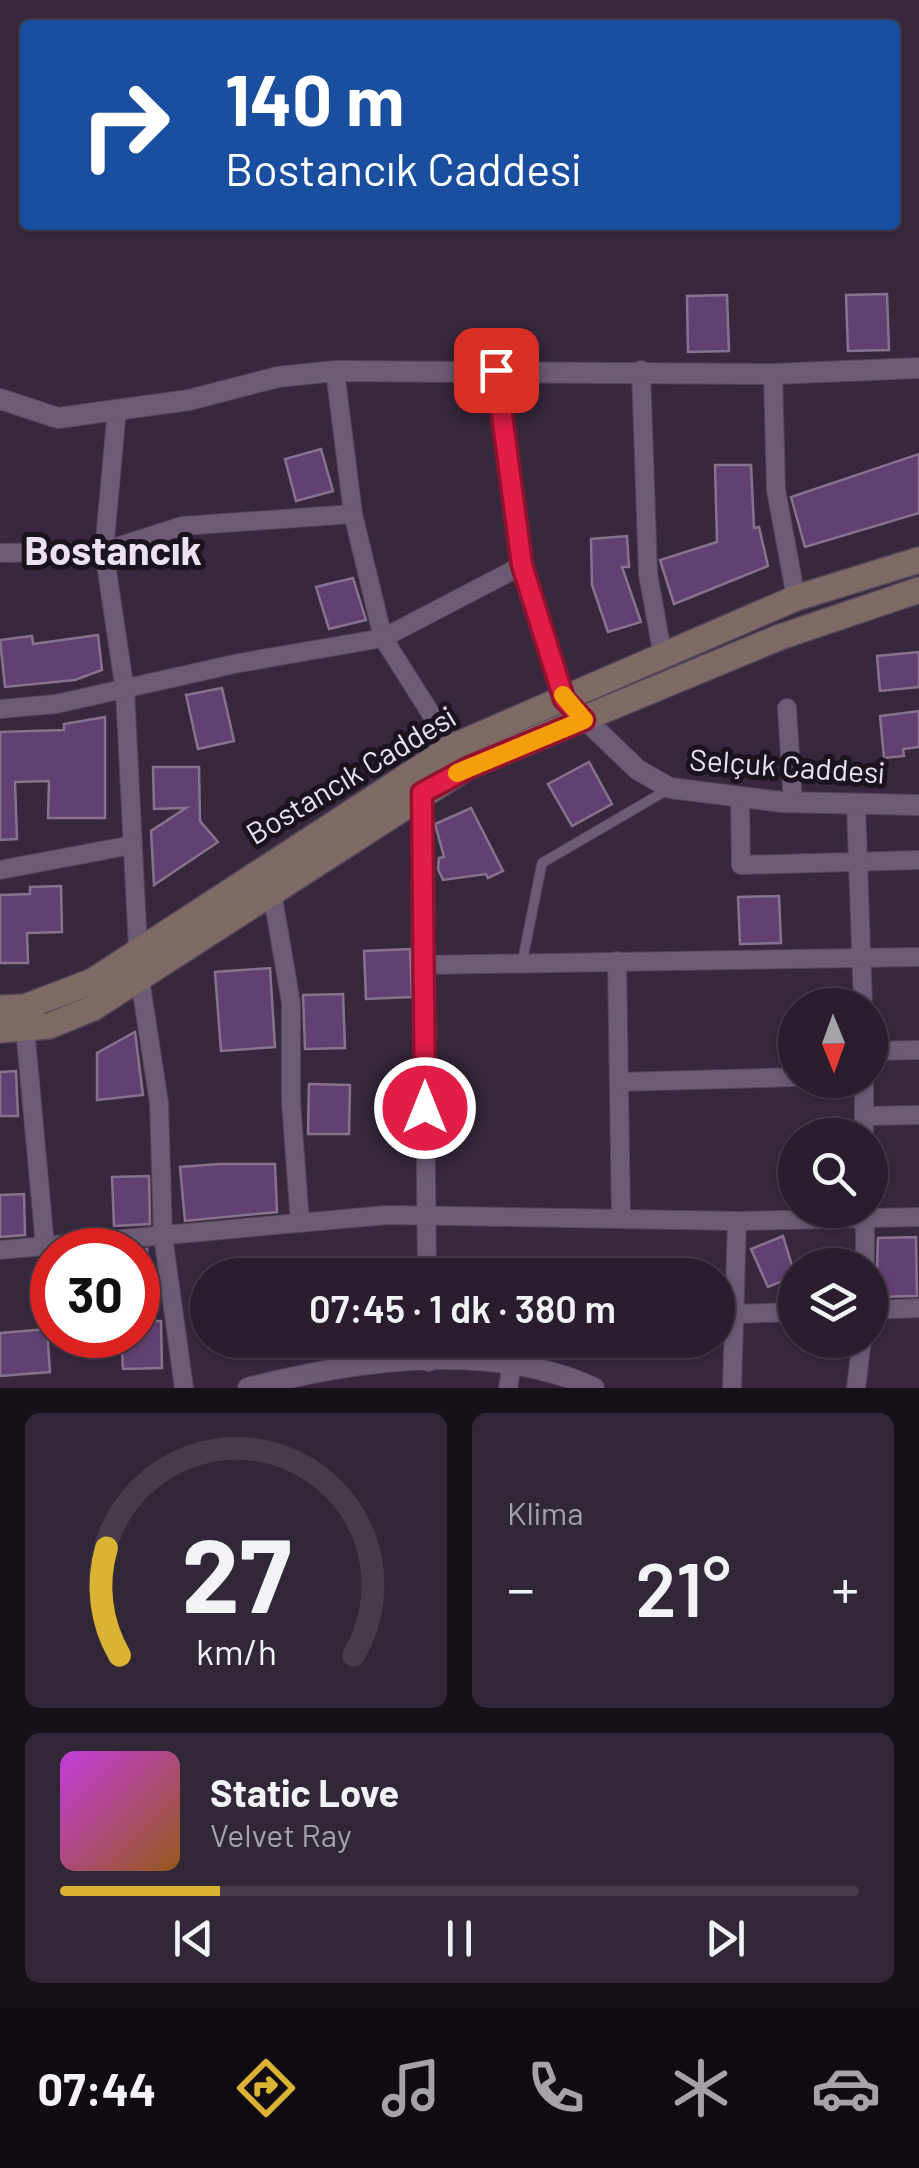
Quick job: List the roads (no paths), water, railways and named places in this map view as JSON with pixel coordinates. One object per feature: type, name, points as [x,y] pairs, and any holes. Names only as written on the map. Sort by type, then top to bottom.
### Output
[{"type":"main road","name":"Bostancık Caddesi","points":[[0,1008],[26,1007],[93,981],[138,948],[452,747],[796,598],[919,560]]},
{"type":"main road","name":"Bostancık Caddesi","points":[[13,1029],[49,1026],[93,1008],[422,793],[468,768],[780,637],[919,590]]},
{"type":"street","points":[[0,398],[58,418],[190,400],[278,377],[334,371],[640,370],[772,374],[919,368]]},
{"type":"street","points":[[496,370],[522,565],[564,699]]},
{"type":"street","points":[[640,370],[648,574],[663,657]]},
{"type":"street","points":[[334,371],[354,514],[383,638],[452,747]]},
{"type":"street","points":[[772,374],[776,490],[796,598]]},
{"type":"street","points":[[118,409],[104,551],[125,692],[138,948]]},
{"type":"street","points":[[0,553],[104,551],[182,526],[354,514]]},
{"type":"street","points":[[0,709],[125,692],[238,663],[383,638],[522,565]]},
{"type":"street","name":"Selçuk Caddesi","points":[[564,699],[638,770],[670,788],[740,799],[856,806],[919,805]]},
{"type":"street","points":[[786,708],[793,802]]},
{"type":"street","points":[[422,793],[427,1258]]},
{"type":"street","points":[[740,799],[741,865],[919,860]]},
{"type":"street","points":[[856,806],[863,988]]},
{"type":"street","points":[[0,870],[132,845]]},
{"type":"street","points":[[272,892],[291,1004],[300,1224]]},
{"type":"street","points":[[424,965],[919,957]]},
{"type":"street","points":[[617,962],[622,1218]]},
{"type":"street","points":[[140,979],[159,1102],[164,1236],[184,1388]]},
{"type":"street","points":[[13,1029],[43,1228]]},
{"type":"street","points":[[888,1051],[919,1050]]},
{"type":"street","points":[[619,1082],[778,1077]]},
{"type":"street","points":[[888,1121],[919,1115]]},
{"type":"street","points":[[888,1215],[919,1217]]},
{"type":"street","points":[[160,1237],[426,1216],[778,1219]]},
{"type":"street","points":[[732,1388],[737,1221]]},
{"type":"street","points":[[0,1250],[30,1247]]},
{"type":"street","points":[[888,1309],[919,1308]]},
{"type":"street","points":[[736,1314],[778,1313]]},
{"type":"street","points":[[429,1358],[429,1362]]},
{"type":"street","points":[[856,1388],[860,1358]]},
{"type":"street","points":[[248,1388],[306,1372],[462,1360],[512,1365],[571,1378],[594,1388]]},
{"type":"street","points":[[508,1388],[512,1365]]},
{"type":"lane","points":[[522,963],[542,864],[670,788]]},
{"type":"district","name":"Bostancık","points":[[113,551]]}]
